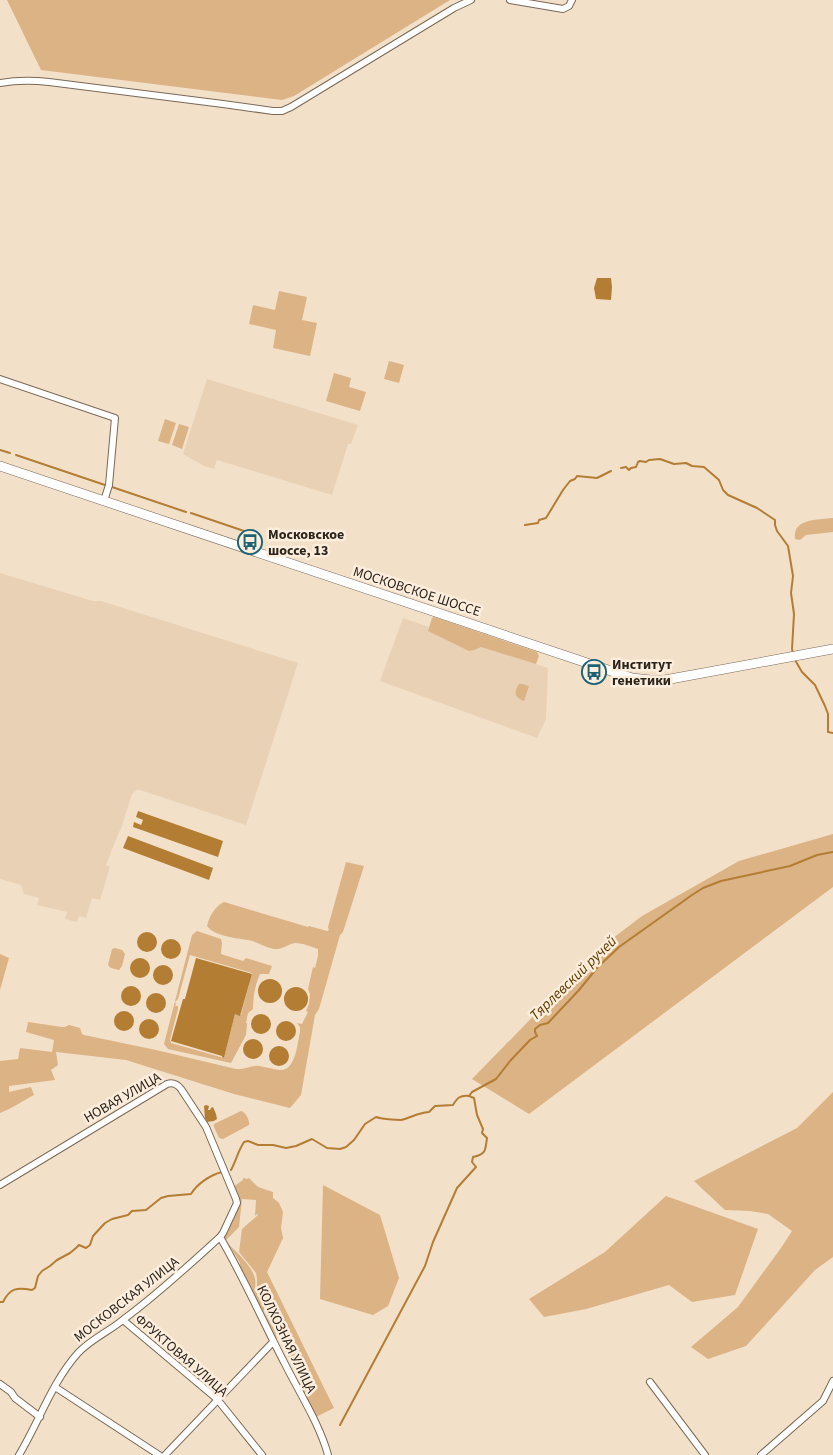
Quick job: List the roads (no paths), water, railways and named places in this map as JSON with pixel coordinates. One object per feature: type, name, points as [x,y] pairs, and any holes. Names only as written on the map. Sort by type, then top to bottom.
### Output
[{"type":"main road","name":"МОСКОВСКОЕ ШОССЕ","points":[[0,466],[642,680],[674,678],[833,649]]},
{"type":"street","points":[[0,83],[23,80],[49,82],[282,111],[454,8],[471,0]]},
{"type":"street","points":[[510,0],[563,8],[569,6],[572,0]]},
{"type":"street","points":[[0,380],[115,418],[109,485],[104,501]]},
{"type":"street","name":"НОВАЯ УЛИЦА","points":[[0,1185],[169,1083],[176,1084],[181,1089],[206,1127],[222,1167]]},
{"type":"street","name":"МОСКОВСКАЯ УЛИЦА","points":[[19,1455],[66,1368],[82,1349],[123,1320],[185,1269],[223,1233],[237,1203],[222,1167]]},
{"type":"street","name":"КОЛХОЗНАЯ УЛИЦА","points":[[220,1237],[241,1274],[317,1428],[328,1455]]},
{"type":"street","name":"ФРУКТОВАЯ УЛИЦА","points":[[123,1320],[218,1399],[262,1455]]},
{"type":"street","points":[[165,1455],[273,1342]]},
{"type":"street","points":[[824,1401],[833,1381]]},
{"type":"street","points":[[650,1382],[705,1455]]},
{"type":"street","points":[[0,1384],[40,1417]]},
{"type":"street","points":[[55,1387],[159,1455]]},
{"type":"street","points":[[761,1455],[833,1394]]},
{"type":"waterway","points":[[0,450],[10,453]]},
{"type":"waterway","points":[[16,455],[105,485]]},
{"type":"waterway","points":[[621,468],[626,467],[629,470],[636,467],[640,461],[646,462],[660,459],[674,464],[686,463],[692,466],[704,467],[719,480],[723,490],[728,495],[757,508],[775,520],[777,531],[788,546],[793,576],[791,593],[794,614],[793,653]]},
{"type":"waterway","points":[[525,525],[538,523],[539,520],[546,518],[563,490],[577,476],[597,478],[611,471]]},
{"type":"waterway","points":[[112,487],[186,512]]},
{"type":"waterway","points":[[191,513],[247,532]]},
{"type":"waterway","points":[[795,660],[802,672],[815,685],[828,714],[828,732],[833,733]]},
{"type":"waterway","name":"Тярлевский ручей","points":[[231,1170],[244,1142],[248,1141],[258,1145],[273,1145],[286,1148],[312,1139],[327,1148],[340,1149],[346,1147],[354,1140],[365,1124],[376,1117],[401,1120],[429,1112],[435,1106],[453,1105],[459,1098],[469,1096],[472,1092],[496,1079],[530,1040],[537,1036],[535,1029],[540,1025],[548,1023],[597,968],[619,947],[692,895],[703,888],[721,881],[790,866],[817,855],[833,852]]},
{"type":"waterway","points":[[340,1425],[425,1266],[433,1242],[457,1188],[476,1167],[472,1162],[473,1157],[484,1151],[487,1138],[482,1133],[483,1129],[477,1115],[474,1098],[469,1096]]},
{"type":"waterway","name":"Тярлевский ручей","points":[[0,1302],[3,1302],[11,1291],[32,1290],[35,1288],[38,1276],[42,1271],[79,1245],[86,1248],[90,1245],[93,1236],[105,1223],[128,1215],[132,1211],[146,1210],[161,1198],[191,1194],[204,1180],[222,1172]]},
{"type":"place","name":"Московское шоссе, 13","points":[[250,542]]},
{"type":"place","name":"Институт генетики","points":[[594,672]]}]
